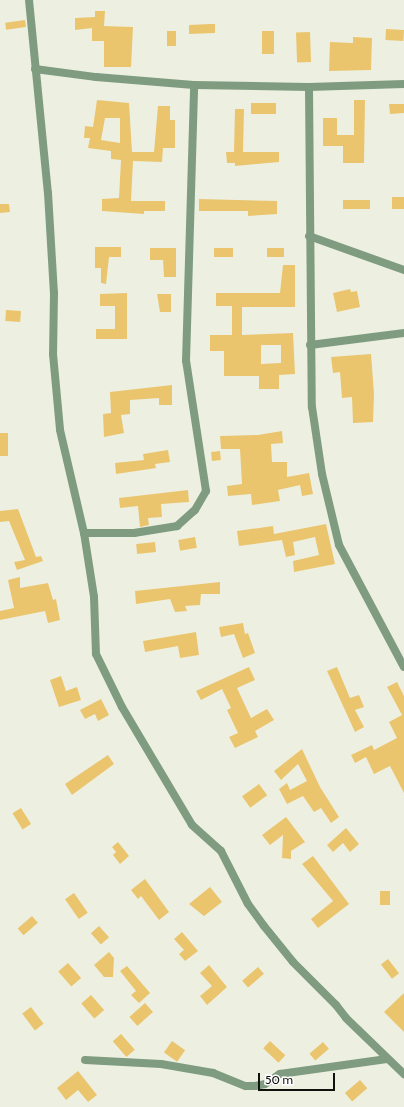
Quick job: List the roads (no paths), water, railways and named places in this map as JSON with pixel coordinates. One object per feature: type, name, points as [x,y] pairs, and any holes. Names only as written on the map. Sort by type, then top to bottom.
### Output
[{"type":"street","points":[[29,0],[48,193],[54,293],[53,354],[60,430],[84,533],[94,597],[96,654],[124,710],[192,825],[220,851],[248,904],[264,926],[293,962],[387,1059],[404,1074]]},
{"type":"street","points":[[35,69],[96,77],[194,85],[308,87],[404,84]]},
{"type":"street","points":[[84,533],[134,533],[177,526],[195,510],[206,491],[186,361],[194,85]]},
{"type":"street","points":[[308,87],[308,236],[312,407],[322,474],[339,546],[404,668]]},
{"type":"street","points":[[308,236],[404,270]]},
{"type":"street","points":[[310,345],[404,333]]},
{"type":"street","points":[[85,1060],[161,1064],[213,1074],[246,1086],[255,1086],[265,1084],[280,1074],[387,1059]]}]
